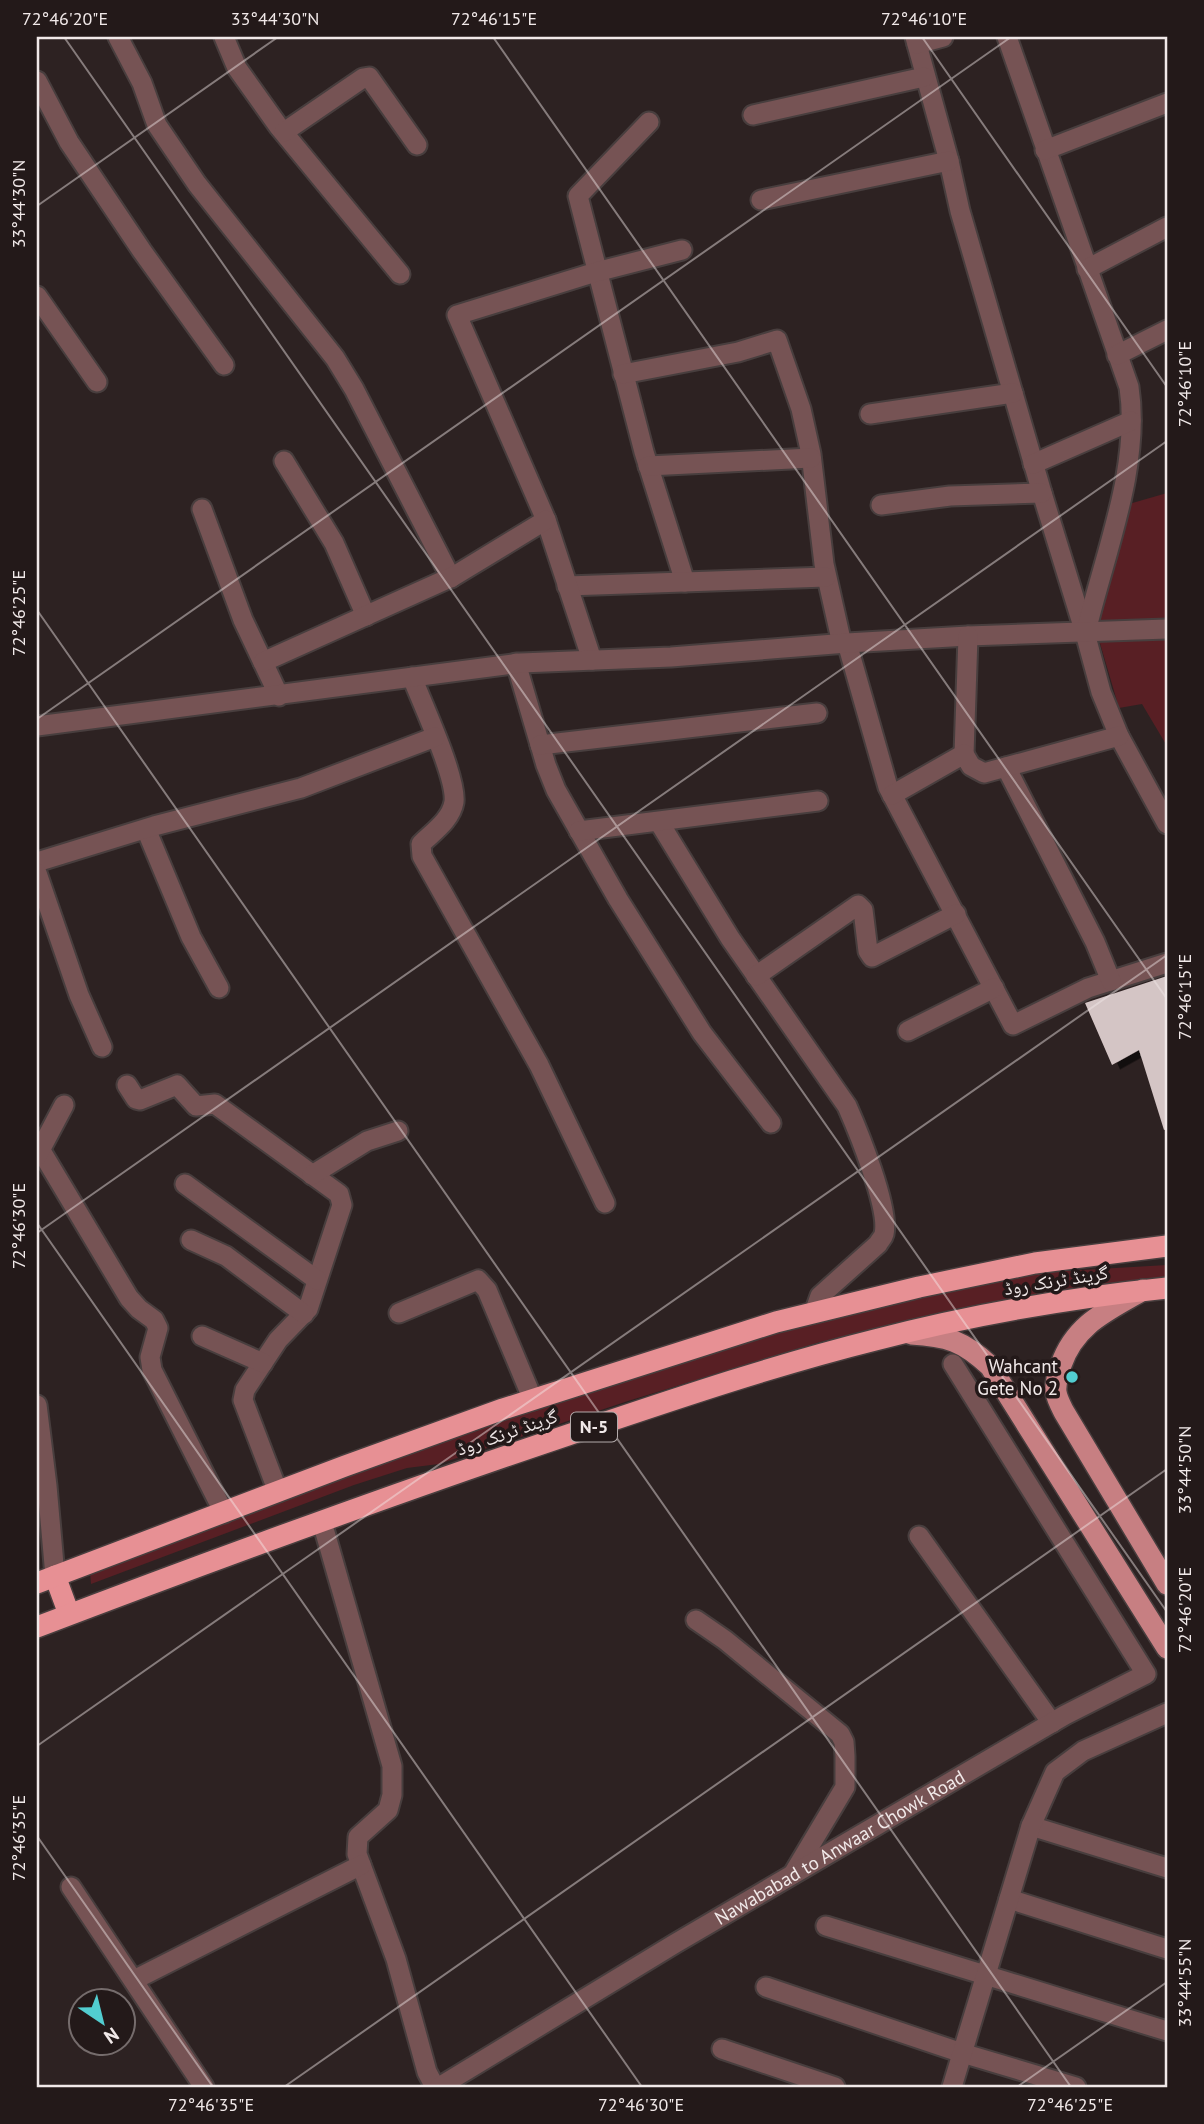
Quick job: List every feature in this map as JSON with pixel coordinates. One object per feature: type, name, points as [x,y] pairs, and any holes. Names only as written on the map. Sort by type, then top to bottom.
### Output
[{"type":"highway","name":"گرینڈ ٹرنک روڈ","points":[[46,1579],[533,1400],[776,1322],[919,1287],[1035,1264],[1167,1246]]},
{"type":"highway","name":"گرینڈ ٹرنک روڈ","points":[[37,1627],[452,1474],[691,1394],[904,1333],[981,1316],[1167,1288]]},
{"type":"highway","points":[[46,1579],[69,1614]]},
{"type":"main road","points":[[1143,1290],[1105,1313],[1073,1338],[1056,1383],[1056,1394],[1064,1412],[1167,1584]]},
{"type":"main road","points":[[904,1333],[948,1337],[975,1352],[990,1366],[1167,1648]]},
{"type":"street","points":[[118,37],[142,83],[157,125],[197,184],[335,358],[354,389],[451,578]]},
{"type":"street","points":[[224,37],[237,68],[284,132],[400,274]]},
{"type":"street","points":[[943,37],[916,41],[960,211],[1033,464],[1086,633],[1101,692],[1119,736],[1167,824]]},
{"type":"street","points":[[1007,37],[1129,387],[1132,410],[1126,470],[1086,633]]},
{"type":"street","points":[[284,132],[363,78],[369,77],[417,145]]},
{"type":"street","points":[[753,115],[924,77]]},
{"type":"street","points":[[37,81],[69,142],[142,251],[224,365]]},
{"type":"street","points":[[1045,150],[1167,103]]},
{"type":"street","points":[[649,122],[578,196],[648,466],[685,582]]},
{"type":"street","points":[[761,200],[949,161]]},
{"type":"street","points":[[1087,269],[1167,227]]},
{"type":"street","points":[[592,660],[546,520],[457,315],[596,272],[682,250]]},
{"type":"street","points":[[37,296],[97,382]]},
{"type":"street","points":[[1117,355],[1167,330]]},
{"type":"street","points":[[623,374],[738,352],[777,340],[801,409],[811,458],[826,577],[892,795],[1013,1025],[1088,988],[1167,963]]},
{"type":"street","points":[[870,414],[1013,393]]},
{"type":"street","points":[[1033,464],[1131,421]]},
{"type":"street","points":[[648,466],[811,458]]},
{"type":"street","points":[[284,461],[334,543],[366,616]]},
{"type":"street","points":[[881,505],[950,496],[1042,493]]},
{"type":"street","points":[[202,509],[243,620],[279,695]]},
{"type":"street","points":[[263,662],[451,578],[546,520]]},
{"type":"street","points":[[567,586],[826,577]]},
{"type":"street","points":[[37,726],[516,663],[671,657],[968,636],[1167,629]]},
{"type":"street","points":[[968,636],[964,754],[971,766],[984,773],[1119,736]]},
{"type":"street","points":[[516,663],[556,790],[618,899],[702,1033],[771,1123]]},
{"type":"street","points":[[412,677],[452,782],[454,803],[446,820],[421,844],[422,856],[539,1065],[605,1203]]},
{"type":"street","points":[[540,746],[817,713]]},
{"type":"street","points":[[37,862],[146,829],[300,788],[435,737]]},
{"type":"street","points":[[892,795],[964,754]]},
{"type":"street","points":[[1006,767],[1095,942],[1111,981]]},
{"type":"street","points":[[579,831],[818,802]]},
{"type":"street","points":[[659,822],[730,938],[847,1106],[860,1136],[882,1208],[884,1234],[878,1244],[820,1296],[814,1313]]},
{"type":"street","points":[[146,829],[191,937],[219,988]]},
{"type":"street","points":[[37,873],[79,995],[102,1047]]},
{"type":"street","points":[[756,976],[858,905],[863,910],[868,951],[872,957],[956,914]]},
{"type":"street","points":[[908,1031],[994,988]]},
{"type":"street","points":[[127,1085],[136,1100],[177,1086],[196,1106],[215,1104],[339,1194],[342,1205],[304,1314],[278,1340],[245,1390],[243,1400],[278,1492]]},
{"type":"street","points":[[40,1149],[64,1105]]},
{"type":"street","points":[[37,1123],[40,1149],[129,1298],[154,1320],[158,1328],[150,1357],[152,1370],[224,1513]]},
{"type":"street","points":[[312,1175],[367,1141],[398,1131]]},
{"type":"street","points":[[185,1184],[317,1280]]},
{"type":"street","points":[[191,1240],[226,1256],[304,1314]]},
{"type":"street","points":[[399,1313],[478,1280],[487,1290],[533,1400]]},
{"type":"street","points":[[202,1336],[262,1363]]},
{"type":"street","name":"Nawababad to Anwaar Chowk Road","points":[[437,2087],[1052,1723],[1146,1674],[953,1364]]},
{"type":"street","points":[[37,1405],[47,1486],[46,1579]]},
{"type":"street","points":[[322,1522],[392,1766],[392,1795],[388,1810],[358,1837],[357,1854],[396,1959],[427,2072],[437,2087]]},
{"type":"street","points":[[919,1536],[1052,1723]]},
{"type":"street","points":[[696,1620],[725,1640],[840,1734],[844,1742],[845,1787],[792,1875]]},
{"type":"street","points":[[952,2087],[1031,1826],[1055,1772],[1083,1751],[1167,1713]]},
{"type":"street","points":[[1031,1826],[1167,1868]]},
{"type":"street","points":[[134,1980],[361,1865]]},
{"type":"street","points":[[71,1887],[204,2087]]},
{"type":"street","points":[[1009,1899],[1167,1949]]},
{"type":"street","points":[[827,1926],[1167,2031]]},
{"type":"street","points":[[766,1987],[962,2053],[1076,2087]]},
{"type":"street","points":[[722,2049],[835,2087]]},
{"type":"shaded area","points":[[1167,493],[1167,746],[1142,704],[1119,708],[1097,633],[1101,591],[1129,504]]},
{"type":"shaded area","points":[[1167,1265],[1167,1279],[894,1326],[820,1342],[628,1401],[439,1464],[407,1468],[354,1485],[91,1584],[90,1571],[414,1450],[671,1362],[870,1306],[1048,1272]]},
{"type":"building","points":[[1167,976],[1167,1129],[1164,1130],[1139,1050],[1112,1065],[1085,1003]]},
{"type":"place","name":"Wahcant Gete No 2","points":[[1072,1377]]}]
